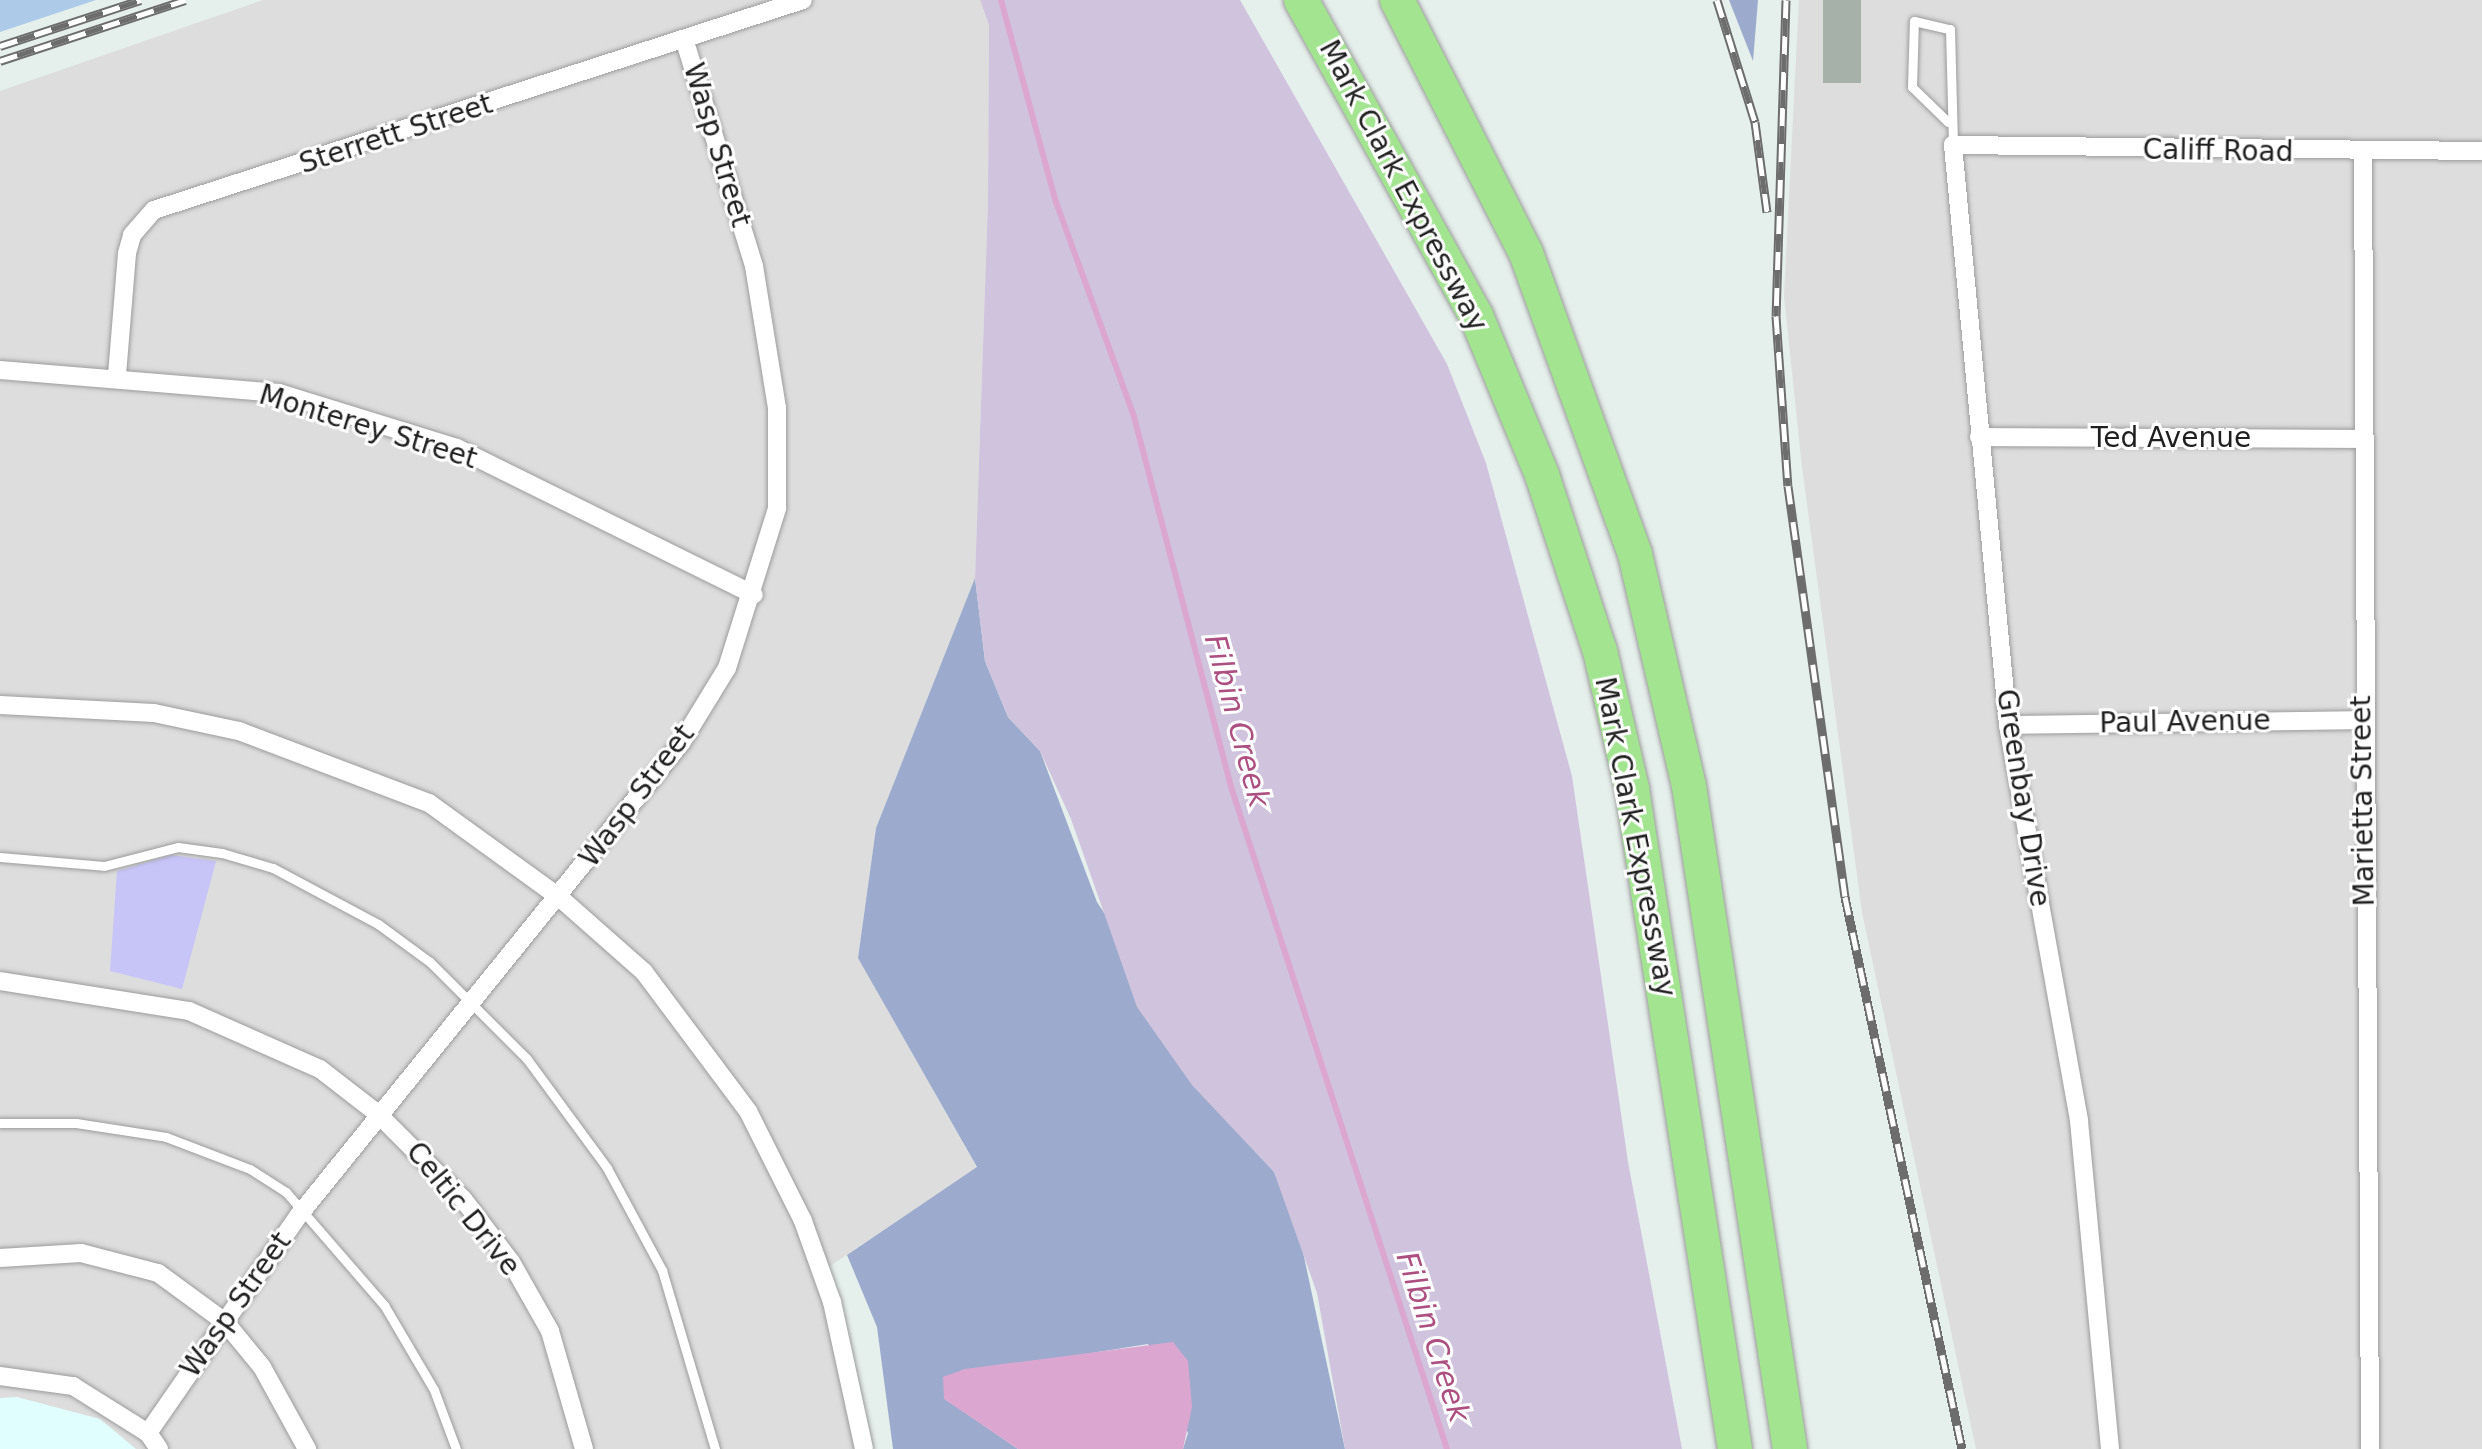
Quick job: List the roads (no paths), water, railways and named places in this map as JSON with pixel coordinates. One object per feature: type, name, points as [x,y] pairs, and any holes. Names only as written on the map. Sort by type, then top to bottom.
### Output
[{"type":"highway","name":"Mark Clark Expressway","points":[[1301,0],[1477,318],[1542,475],[1600,651],[1632,789],[1735,1449]]},
{"type":"highway","name":"Mark Clark Expressway","points":[[1397,0],[1526,253],[1635,554],[1689,786],[1790,1449]]},
{"type":"street","name":"Sterrett Street","points":[[117,375],[127,253],[132,235],[154,210],[685,42],[803,0]]},
{"type":"street","name":"Wasp Street","points":[[148,1433],[299,1215],[377,1113],[559,897],[681,743],[727,668],[754,595],[779,486],[777,408],[754,266],[685,42]]},
{"type":"street","name":"Califf Road","points":[[1953,145],[2363,154],[2482,151]]},
{"type":"street","name":"Greenbay Drive","points":[[1953,145],[2008,725],[2079,1120],[2110,1449]]},
{"type":"street","name":"Marietta Street","points":[[2363,154],[2362,720],[2370,1449]]},
{"type":"street","name":"Monterey Street","points":[[0,370],[117,375],[279,393],[457,448],[754,595]]},
{"type":"street","name":"Ted Avenue","points":[[1979,437],[2363,439]]},
{"type":"street","points":[[0,705],[154,713],[239,731],[429,803],[559,897],[644,972],[748,1111],[803,1221],[832,1302],[864,1449]]},
{"type":"street","name":"Paul Avenue","points":[[2008,725],[2362,720]]},
{"type":"street","name":"Celtic Drive","points":[[0,981],[189,1011],[320,1069],[377,1113],[463,1199],[511,1262],[550,1331],[584,1449]]},
{"type":"street","points":[[0,1258],[81,1253],[158,1273],[225,1322],[262,1367],[307,1449]]},
{"type":"street","points":[[0,1376],[73,1386],[148,1433],[159,1449]]},
{"type":"lane","points":[[1948,122],[1912,87],[1914,21],[1941,21],[1950,29],[1948,122],[1953,145]]},
{"type":"lane","points":[[0,857],[104,866],[178,847],[273,868],[397,937],[471,1002],[571,1113],[639,1221],[685,1331],[715,1449]]},
{"type":"lane","points":[[0,1123],[76,1123],[166,1137],[250,1169],[286,1192],[299,1215],[384,1305],[434,1390],[456,1449]]},
{"type":"waterway","name":"Filbin Creek","points":[[1001,0],[1056,202],[1133,413],[1232,790],[1447,1449]]},
{"type":"railway","points":[[0,46],[141,0]]},
{"type":"railway","points":[[0,61],[185,0]]},
{"type":"railway","points":[[1717,0],[1755,122],[1767,212]]},
{"type":"railway","points":[[1786,0],[1776,316],[1788,486],[1845,897],[1962,1449]]}]
